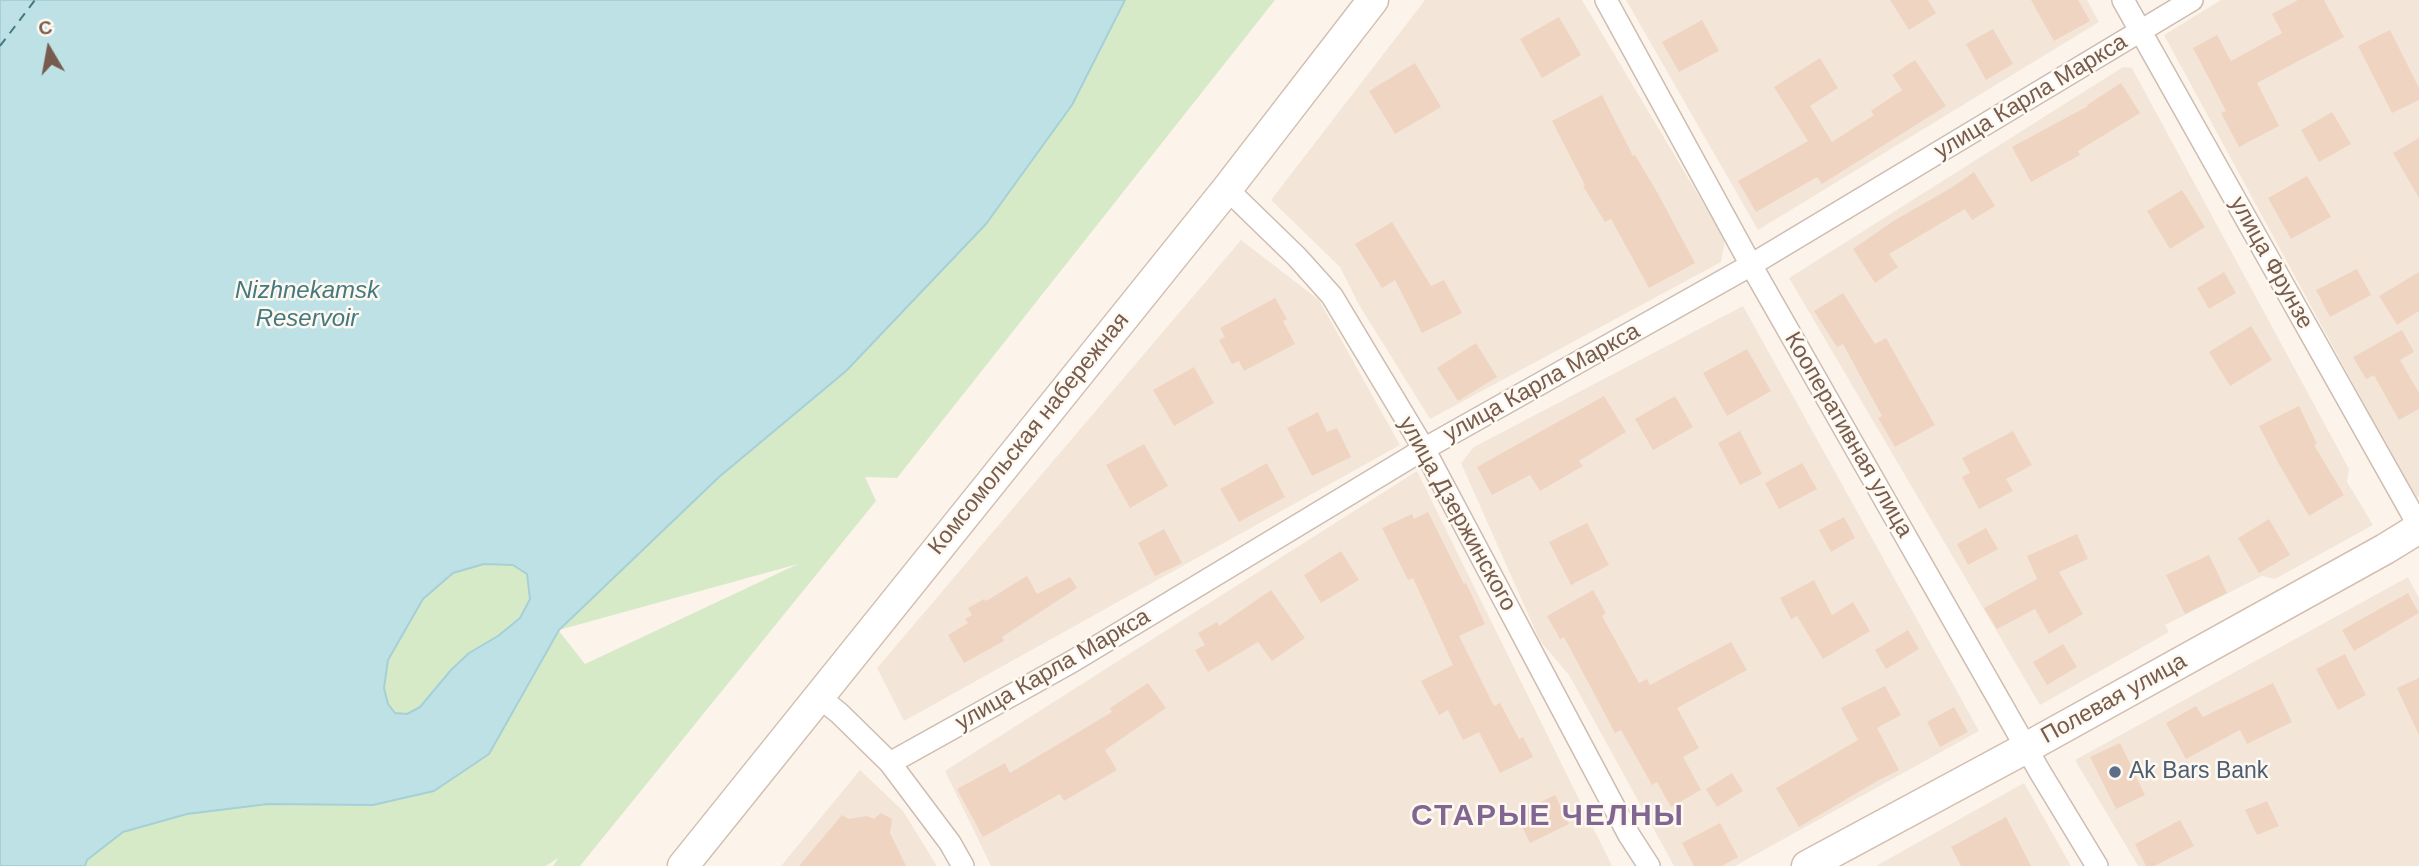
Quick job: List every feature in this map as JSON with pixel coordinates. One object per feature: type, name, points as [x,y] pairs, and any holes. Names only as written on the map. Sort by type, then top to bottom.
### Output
[{"type":"street","name":"Комсомольская набережная","points":[[683,866],[1227,189],[1373,0]]},
{"type":"street","name":"Кооперативная улица","points":[[1606,0],[1751,265],[2026,748],[2097,866]]},
{"type":"street","name":"улица Фрунзе","points":[[2123,0],[2419,527]]},
{"type":"street","name":"улица Карла Маркса","points":[[890,763],[1073,661],[1424,449],[1751,265],[2192,0]]},
{"type":"street","name":"улица Дзержинского","points":[[1227,189],[1297,257],[1332,296],[1424,449],[1629,835],[1650,866]]},
{"type":"street","name":"Полевая улица","points":[[1807,866],[2385,550],[2419,527]]},
{"type":"street","points":[[819,697],[890,763],[950,843],[963,866]]},
{"type":"shaded area","points":[[1425,0],[1582,0],[1725,240],[1721,262],[1430,419],[1359,305],[1340,267],[1271,200]]},
{"type":"shaded area","points":[[1626,0],[2087,0],[2099,22],[1758,230]]},
{"type":"shaded area","points":[[2221,0],[2419,0],[2419,496],[2415,498],[2164,35]]},
{"type":"shaded area","points":[[2123,67],[2132,68],[2349,469],[2347,482],[2373,525],[2275,579],[2262,576],[2165,625],[2169,632],[2040,705],[1789,278]]},
{"type":"shaded area","points":[[1241,240],[1319,300],[1400,445],[904,721],[877,668]]},
{"type":"shaded area","points":[[1743,306],[1979,731],[1735,866],[1674,866],[1569,675],[1540,641],[1461,463],[1474,447]]},
{"type":"shaded area","points":[[1417,471],[1612,866],[991,866],[945,771]]},
{"type":"shaded area","points":[[2408,577],[2419,598],[2419,866],[2138,866],[2075,760]]},
{"type":"shaded area","points":[[860,770],[903,811],[937,866],[781,866]]},
{"type":"shaded area","points":[[2024,783],[2071,866],[1876,866]]},
{"type":"green space","points":[[1119,0],[1275,0],[897,478],[865,477],[876,501],[580,866],[553,866],[558,858],[546,866],[85,866],[87,860],[123,832],[187,814],[268,804],[373,805],[434,791],[515,710],[559,630],[719,477],[846,371]],"holes":[[[798,564],[585,664],[559,631],[559,630]]]},
{"type":"green space","points":[[484,564],[513,565],[527,574],[530,599],[520,618],[498,636],[469,653],[420,707],[407,714],[395,713],[388,704],[384,688],[388,660],[423,599],[453,573]]},
{"type":"water","name":"Nizhnekamsk Reservoir","points":[[0,0],[1125,0],[1072,105],[986,224],[846,371],[719,477],[559,630],[489,754],[434,791],[373,805],[268,804],[187,814],[123,832],[87,860],[85,866],[0,866]],"holes":[[[484,564],[513,565],[527,574],[530,599],[520,618],[498,636],[469,653],[420,707],[407,714],[395,713],[388,704],[384,688],[388,660],[423,599],[453,573]]]},
{"type":"building","points":[[1890,0],[1928,0],[1936,13],[1909,30]]},
{"type":"building","points":[[2031,0],[2078,0],[2090,21],[2054,41]]},
{"type":"building","points":[[2298,0],[2324,0],[2344,37],[2257,83],[2279,126],[2239,147],[2221,113],[2226,111],[2193,48],[2217,35],[2231,61],[2282,33],[2272,14]]},
{"type":"building","points":[[1559,17],[1581,55],[1542,78],[1520,39]]},
{"type":"building","points":[[1702,20],[1719,51],[1679,72],[1662,42]]},
{"type":"building","points":[[1993,29],[2013,64],[1986,80],[1966,44]]},
{"type":"building","points":[[2390,30],[2419,88],[2419,100],[2392,113],[2358,46]]},
{"type":"building","points":[[1820,58],[1838,88],[1810,106],[1832,142],[1874,115],[1871,111],[1902,90],[1892,75],[1915,60],[1946,106],[1822,184],[1817,177],[1756,212],[1738,181],[1808,141],[1774,87]]},
{"type":"building","points":[[1415,63],[1441,107],[1395,134],[1369,91]]},
{"type":"building","points":[[2121,83],[2140,113],[2078,151],[2080,155],[2031,182],[2012,147],[2088,106]]},
{"type":"building","points":[[1602,95],[1633,156],[1635,155],[1657,192],[1695,263],[1649,288],[1611,219],[1605,222],[1583,186],[1585,185],[1552,121]]},
{"type":"building","points":[[2332,112],[2351,144],[2319,162],[2301,130]]},
{"type":"building","points":[[2419,138],[2419,198],[2393,153]]},
{"type":"building","points":[[1974,172],[1995,206],[1972,220],[1965,209],[1889,254],[1898,267],[1875,283],[1853,249]]},
{"type":"building","points":[[2307,176],[2331,217],[2291,239],[2268,198]]},
{"type":"building","points":[[2182,190],[2205,227],[2170,249],[2147,211]]},
{"type":"building","points":[[1392,222],[1431,286],[1444,280],[1462,313],[1422,333],[1395,280],[1382,288],[1355,244]]},
{"type":"building","points":[[2357,269],[2371,295],[2330,317],[2316,290]]},
{"type":"building","points":[[2224,272],[2236,293],[2209,309],[2197,288]]},
{"type":"building","points":[[2419,272],[2419,311],[2397,325],[2379,296]]},
{"type":"building","points":[[1843,293],[1875,344],[1886,338],[1935,425],[1895,447],[1878,418],[1882,416],[1843,344],[1837,347],[1814,311]]},
{"type":"building","points":[[1275,298],[1287,319],[1283,321],[1295,344],[1244,371],[1239,361],[1232,364],[1219,340],[1225,337],[1220,328]]},
{"type":"building","points":[[2251,326],[2272,360],[2230,386],[2209,352]]},
{"type":"building","points":[[2402,330],[2414,352],[2400,360],[2419,393],[2419,409],[2399,420],[2374,375],[2366,379],[2353,357]]},
{"type":"building","points":[[1476,343],[1497,377],[1458,401],[1437,368]]},
{"type":"building","points":[[1747,349],[1771,391],[1727,416],[1703,373]]},
{"type":"building","points":[[1194,367],[1214,403],[1174,426],[1153,390]]},
{"type":"building","points":[[1604,396],[1626,432],[1579,461],[1583,466],[1540,491],[1530,475],[1492,495],[1477,467]]},
{"type":"building","points":[[1675,396],[1693,427],[1653,450],[1635,419]]},
{"type":"building","points":[[2299,406],[2317,444],[2314,445],[2344,495],[2309,516],[2259,426]]},
{"type":"building","points":[[1318,412],[1327,432],[1337,428],[1351,457],[1312,476],[1287,428]]},
{"type":"building","points":[[1740,431],[1762,474],[1740,485],[1718,443]]},
{"type":"building","points":[[2013,431],[2032,465],[2006,479],[2013,491],[1979,509],[1962,477],[1970,473],[1962,458]]},
{"type":"building","points":[[1144,444],[1168,486],[1130,508],[1106,465]]},
{"type":"building","points":[[1267,463],[1285,497],[1239,522],[1220,489]]},
{"type":"building","points":[[1802,463],[1817,489],[1779,509],[1765,483]]},
{"type":"building","points":[[1428,512],[1485,624],[1459,636],[1494,706],[1500,703],[1519,739],[1523,737],[1533,757],[1500,773],[1479,732],[1463,740],[1448,710],[1439,715],[1421,681],[1453,665],[1413,578],[1408,580],[1382,528],[1412,514],[1414,519]]},
{"type":"building","points":[[1844,517],[1855,538],[1831,552],[1819,530]]},
{"type":"building","points":[[2269,519],[2290,555],[2259,573],[2238,538]]},
{"type":"building","points":[[1587,523],[1609,565],[1571,585],[1549,542]]},
{"type":"building","points":[[1986,528],[1998,549],[1968,565],[1957,544]]},
{"type":"building","points":[[1164,529],[1182,563],[1155,576],[1138,543]]},
{"type":"building","points":[[2077,534],[2088,559],[2059,572],[2083,614],[2049,634],[2035,609],[1997,629],[1984,608],[2037,579],[2027,556]]},
{"type":"building","points":[[1341,551],[1359,580],[1321,603],[1304,575]]},
{"type":"building","points":[[2209,555],[2227,593],[2185,614],[2166,575]]},
{"type":"building","points":[[1027,576],[1037,594],[1070,577],[1077,588],[1002,637],[1004,641],[964,663],[948,635],[968,623],[965,619],[972,615],[968,608],[984,599],[986,601]]},
{"type":"building","points":[[1814,580],[1832,615],[1853,602],[1870,631],[1823,659],[1797,616],[1791,619],[1780,598]]},
{"type":"building","points":[[1271,590],[1305,638],[1272,661],[1258,642],[1208,672],[1195,650],[1205,645],[1198,633],[1217,622],[1219,626]]},
{"type":"building","points":[[1593,590],[1606,613],[1602,616],[1639,683],[1647,679],[1650,685],[1731,642],[1747,670],[1677,708],[1699,748],[1683,757],[1701,790],[1671,807],[1657,782],[1652,785],[1621,730],[1615,733],[1564,637],[1560,639],[1547,616]]},
{"type":"building","points":[[2408,593],[2419,613],[2354,651],[2342,630]]},
{"type":"building","points":[[1908,630],[1919,649],[1886,669],[1875,650]]},
{"type":"building","points":[[2063,644],[2077,667],[2047,685],[2033,662]]},
{"type":"building","points":[[2345,654],[2366,695],[2338,710],[2316,669]]},
{"type":"building","points":[[2419,678],[2419,735],[2397,688]]},
{"type":"building","points":[[1148,683],[1166,708],[1105,750],[1117,770],[1064,801],[1060,794],[983,837],[957,789],[1005,763],[1010,773],[1112,712],[1110,708]]},
{"type":"building","points":[[2273,683],[2292,722],[2247,744],[2240,730],[2186,759],[2166,723],[2196,706],[2203,717]]},
{"type":"building","points":[[1885,686],[1901,715],[1877,728],[1899,770],[1799,827],[1776,788],[1858,740],[1841,708]]},
{"type":"building","points":[[1954,707],[1968,732],[1940,747],[1927,722]]},
{"type":"building","points":[[2120,743],[2145,795],[2116,809],[2090,757]]},
{"type":"building","points":[[1732,773],[1743,791],[1717,807],[1706,789]]},
{"type":"building","points":[[1555,795],[1569,824],[1530,843],[1516,814]]},
{"type":"building","points":[[2267,801],[2279,826],[2257,835],[2245,810]]},
{"type":"building","points":[[881,813],[892,819],[890,833],[906,866],[799,866],[842,815],[849,819],[867,816],[874,819]]},
{"type":"building","points":[[2006,817],[2031,866],[1961,866],[1951,847]]},
{"type":"building","points":[[2180,820],[2194,846],[2154,866],[2146,866],[2135,844]]},
{"type":"building","points":[[1720,823],[1738,857],[1722,866],[1694,866],[1682,843]]},
{"type":"ferry route","points":[[0,46],[35,0]]},
{"type":"place","name":"Ak Bars Bank","points":[[2115,772]]},
{"type":"district","name":"СТАРЫЕ ЧЕЛНЫ","points":[[1548,817]]}]
